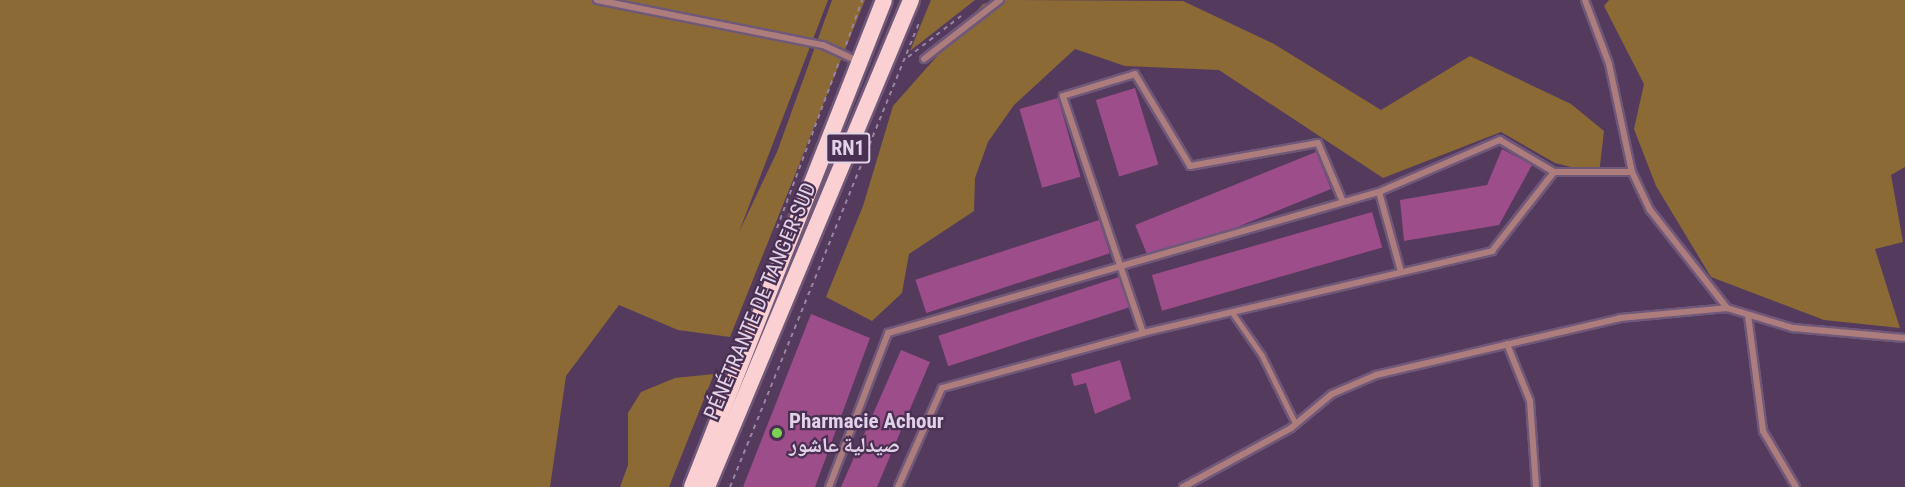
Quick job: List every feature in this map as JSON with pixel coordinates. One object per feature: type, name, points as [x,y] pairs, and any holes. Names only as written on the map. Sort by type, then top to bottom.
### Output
[{"type":"highway","name":"PÉNÉTRANTE DE TANGER-SUD","points":[[692,487],[884,0]]},
{"type":"highway","name":"PÉNÉTRANTE DE TANGER-SUD","points":[[707,487],[910,0]]},
{"type":"street","points":[[597,0],[843,53],[860,62]]},
{"type":"street","points":[[924,59],[1000,0]]},
{"type":"street","points":[[1585,0],[1609,64],[1632,172],[1650,210],[1727,308]]},
{"type":"street","points":[[1143,333],[1064,96],[1135,74],[1190,166],[1318,143],[1343,202]]},
{"type":"street","points":[[829,487],[888,333],[1120,264],[1379,192],[1500,140],[1554,172],[1632,172]]},
{"type":"street","points":[[898,487],[942,388],[1143,333],[1492,251],[1554,172]]},
{"type":"street","points":[[1379,192],[1401,272]]},
{"type":"street","points":[[1184,487],[1296,424],[1332,394],[1376,375],[1620,318],[1727,308],[1803,330],[1905,338]]},
{"type":"street","points":[[1748,315],[1763,431],[1796,487]]},
{"type":"street","points":[[1507,344],[1530,401],[1536,487]]},
{"type":"lane","points":[[1232,312],[1262,355],[1296,424]]},
{"type":"path","points":[[774,236],[862,0]]},
{"type":"path","points":[[907,58],[963,14]]},
{"type":"path","points":[[730,487],[907,58],[920,19]]},
{"type":"shaded area","points":[[0,0],[828,0],[739,232],[777,152],[832,0],[865,0],[730,337],[678,330],[619,305],[566,376],[550,487],[0,487]]},
{"type":"shaded area","points":[[931,0],[975,0],[910,51]]},
{"type":"shaded area","points":[[999,0],[1183,1],[1274,44],[1381,110],[1470,56],[1571,104],[1604,131],[1599,174],[1555,163],[1501,132],[1383,178],[1219,70],[1125,66],[1075,49],[1014,105],[988,142],[975,178],[974,211],[909,254],[902,293],[872,321],[826,297],[863,206],[893,106],[983,4]]},
{"type":"shaded area","points":[[1609,0],[1905,0],[1905,167],[1891,175],[1903,242],[1875,249],[1900,328],[1824,320],[1711,277],[1656,186],[1634,129],[1644,84],[1604,6]]},
{"type":"shaded area","points":[[714,374],[669,487],[620,487],[628,465],[628,413],[641,392],[675,378]]},
{"type":"building","points":[[1135,88],[1158,165],[1119,176],[1096,100]]},
{"type":"building","points":[[1058,98],[1081,177],[1042,188],[1020,109]]},
{"type":"building","points":[[1502,149],[1532,165],[1499,225],[1404,241],[1400,200],[1487,185]]},
{"type":"building","points":[[1316,152],[1331,189],[1150,262],[1135,225]]},
{"type":"building","points":[[1372,212],[1382,248],[1162,311],[1152,275]]},
{"type":"building","points":[[1099,220],[1110,253],[926,313],[915,280]]},
{"type":"building","points":[[1119,277],[1129,307],[948,366],[938,336]]},
{"type":"building","points":[[811,314],[870,338],[815,487],[743,487]]},
{"type":"building","points":[[901,350],[930,362],[877,487],[841,487]]},
{"type":"building","points":[[1120,360],[1131,399],[1095,414],[1086,383],[1074,386],[1071,374]]},
{"type":"place","name":"Pharmacie Achour صيدلية عاشور","points":[[777,433]]}]
